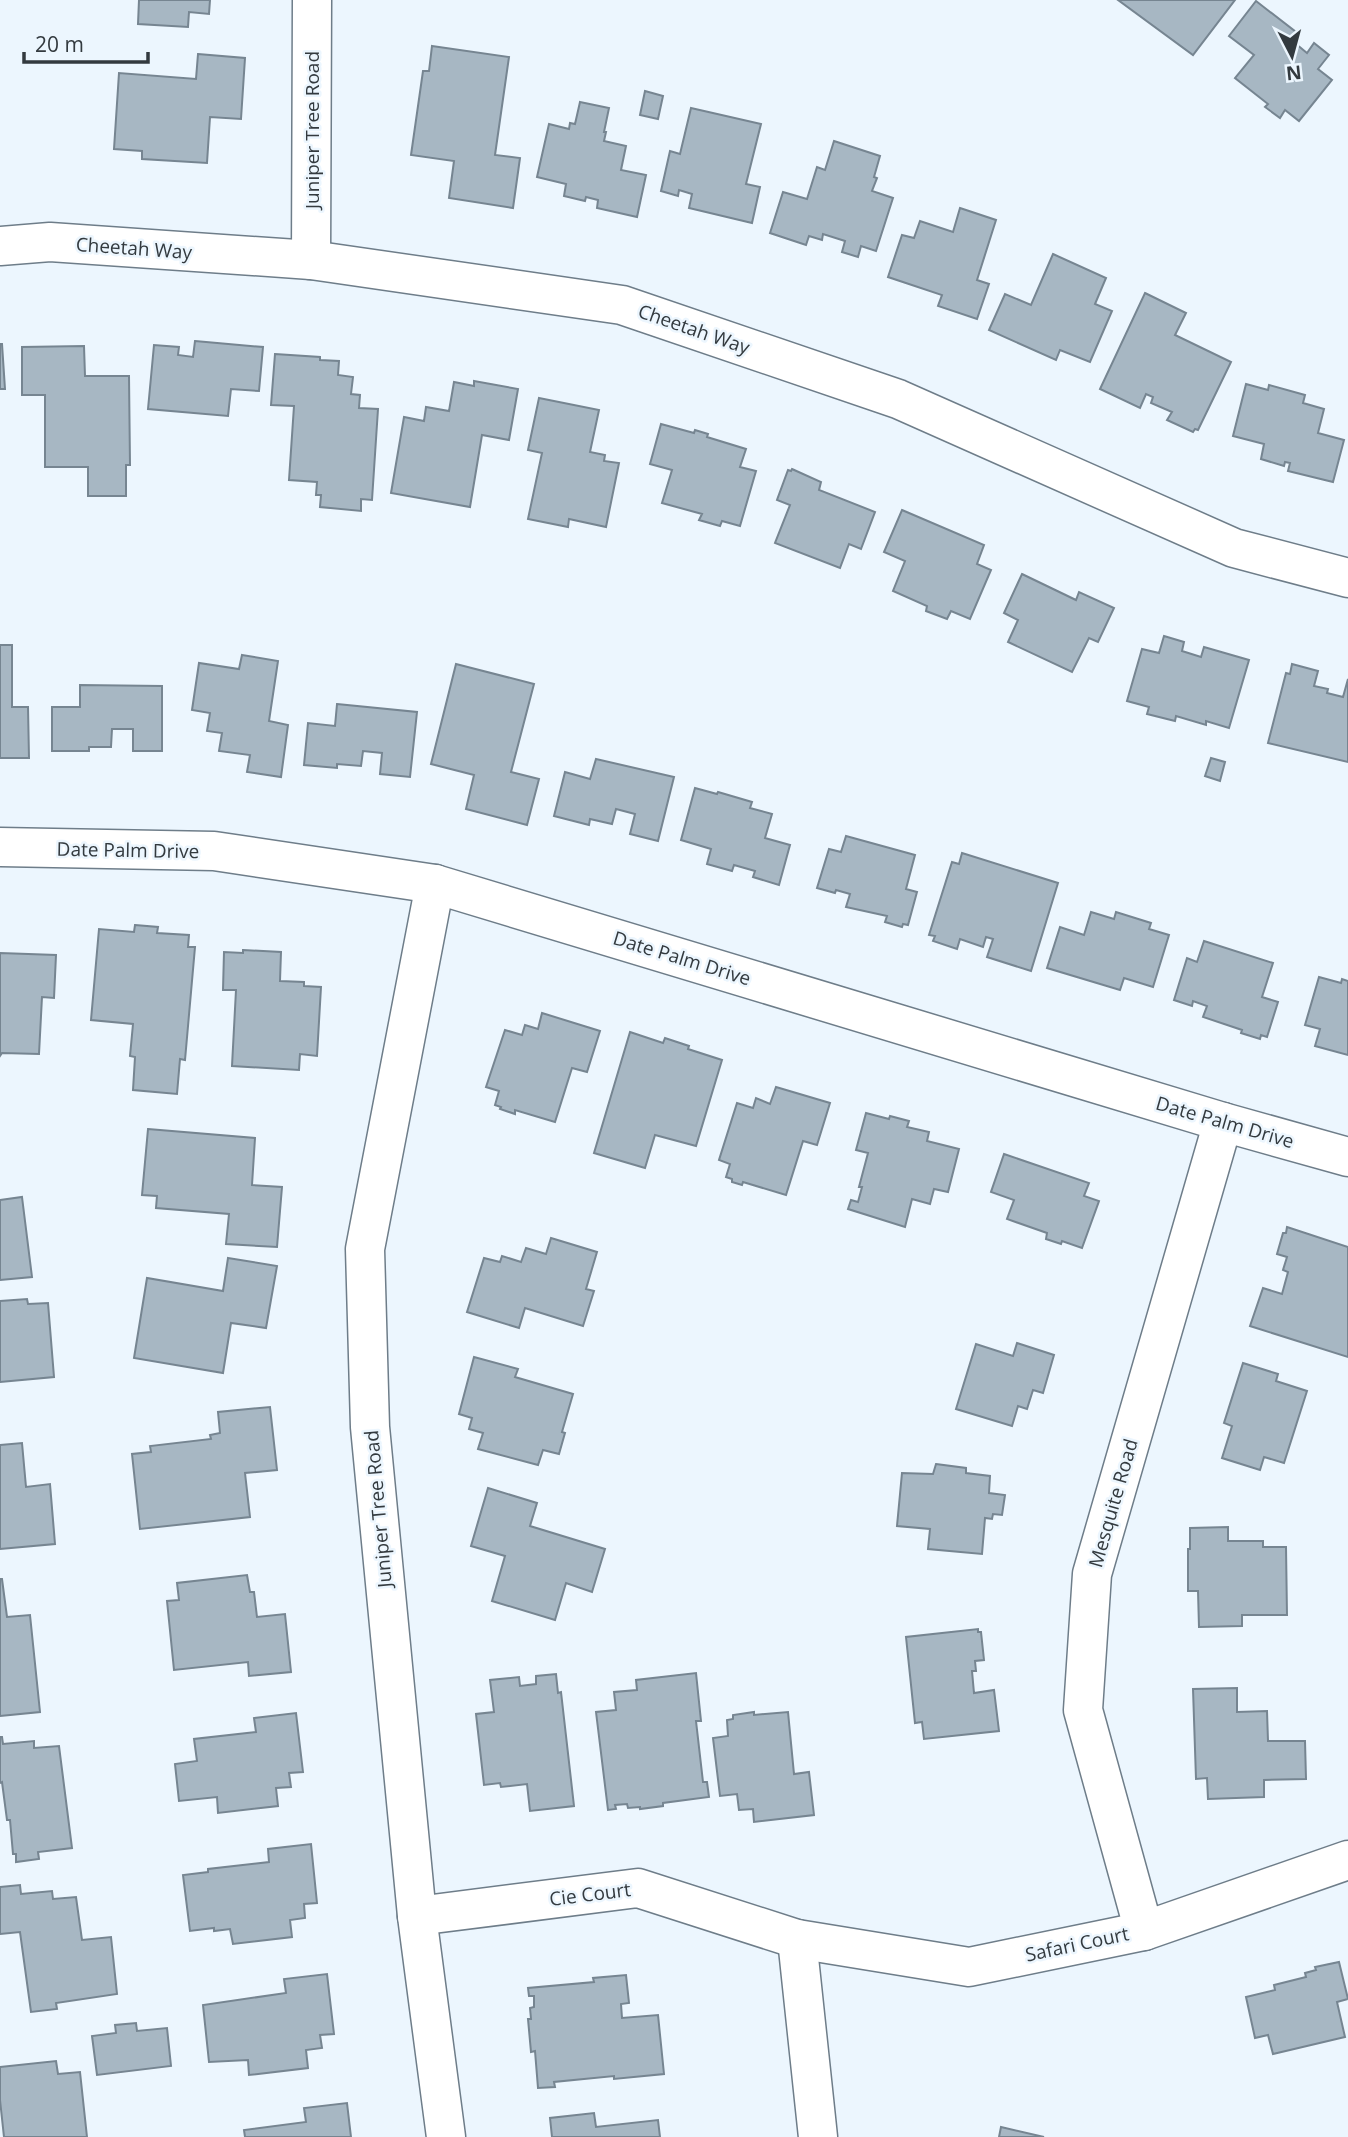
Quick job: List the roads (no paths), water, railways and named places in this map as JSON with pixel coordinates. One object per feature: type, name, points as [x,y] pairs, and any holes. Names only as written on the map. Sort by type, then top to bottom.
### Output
[{"type":"street","name":"Juniper Tree Road","points":[[311,260],[312,0]]},
{"type":"street","name":"Cheetah Way","points":[[0,246],[50,242],[311,260],[622,305],[898,399],[1234,548],[1348,578]]},
{"type":"street","name":"Date Palm Drive","points":[[0,847],[214,851],[435,884],[1223,1122],[1348,1157]]},
{"type":"street","name":"Juniper Tree Road","points":[[435,884],[365,1249],[370,1427],[417,1916],[446,2137]]},
{"type":"street","name":"Mesquite Road","points":[[1144,1931],[1083,1710],[1092,1574],[1223,1122]]},
{"type":"street","name":"Safari Court","points":[[797,1939],[969,1967],[1144,1931],[1348,1860]]},
{"type":"street","name":"Cie Court","points":[[417,1916],[638,1888],[797,1939]]},
{"type":"street","points":[[797,1939],[818,2137]]}]
